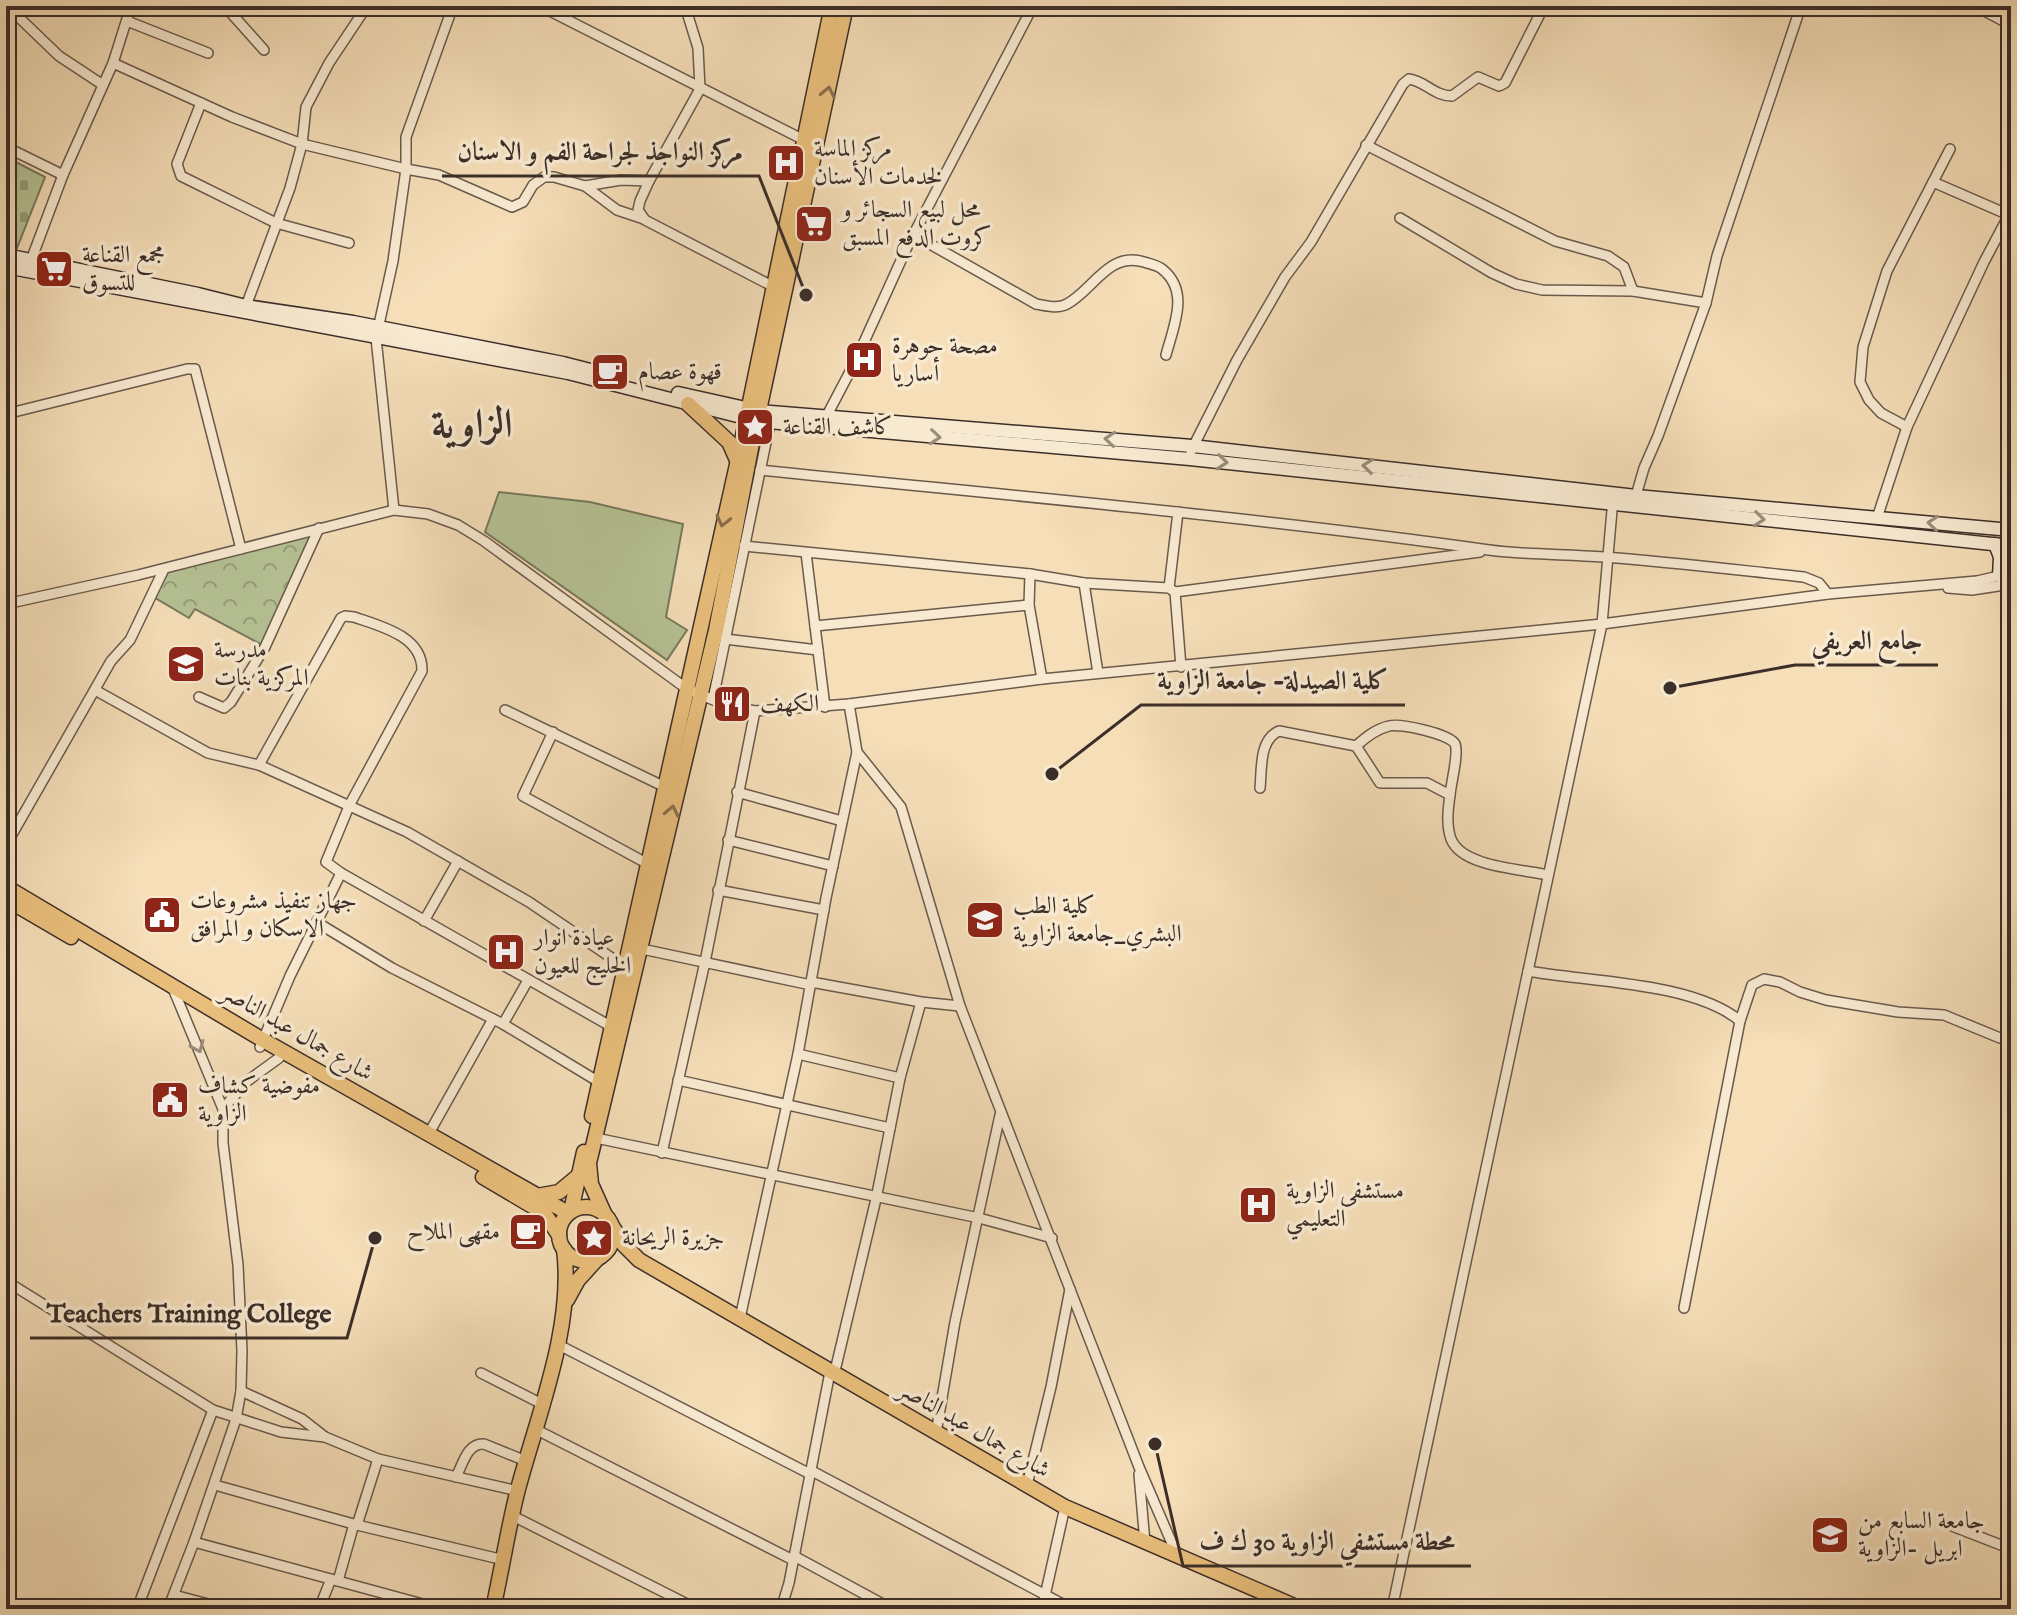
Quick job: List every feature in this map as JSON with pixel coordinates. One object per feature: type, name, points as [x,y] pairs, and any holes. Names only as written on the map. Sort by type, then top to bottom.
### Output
[{"type":"main road","points":[[565,1304],[578,1280],[612,1243],[612,1226],[594,1194],[589,1174],[728,576],[756,417],[774,287],[832,6]]},
{"type":"main road","points":[[494,1604],[518,1491],[565,1304],[562,1221],[569,1212],[578,1177],[663,786],[700,694],[738,460],[756,417],[846,6]]},
{"type":"main road","points":[[6,255],[29,265],[376,333],[572,365],[756,417],[827,415],[1191,452],[2011,546]]},
{"type":"main road","points":[[6,267],[29,265],[198,294],[568,373],[688,404],[820,427],[1191,452]]},
{"type":"main road","points":[[688,404],[729,442],[738,460]]},
{"type":"main road","points":[[1634,501],[2011,530]]},
{"type":"main road","points":[[1995,544],[2000,557],[1999,576]]},
{"type":"main road","name":"شارع جمال عبد الناصر","points":[[6,888],[174,993]]},
{"type":"main road","name":"شارع جمال عبد الناصر","points":[[6,899],[535,1196],[569,1212]]},
{"type":"main road","name":"شارع جمال عبد الناصر","points":[[262,1044],[279,1058],[535,1208],[550,1220],[561,1242]]},
{"type":"main road","points":[[535,1196],[559,1192],[578,1177]]},
{"type":"main road","points":[[569,1212],[585,1206],[604,1213]]},
{"type":"main road","name":"شارع جمال عبد الناصر","points":[[612,1226],[624,1245],[639,1260],[1065,1507],[1179,1559],[1301,1609]]},
{"type":"main road","points":[[561,1242],[578,1260],[599,1258]]},
{"type":"main road","name":"شارع جمال عبد الناصر","points":[[599,1258],[621,1256],[639,1260]]},
{"type":"street","points":[[7,6],[59,56],[103,85]]},
{"type":"street","points":[[29,265],[63,175],[113,63],[131,6]]},
{"type":"street","points":[[233,6],[231,13],[264,50]]},
{"type":"street","points":[[246,306],[290,188],[302,144],[306,107],[367,6]]},
{"type":"street","points":[[394,510],[376,333],[393,261],[406,169],[406,137],[453,6]]},
{"type":"street","points":[[540,6],[804,140]]},
{"type":"street","points":[[645,220],[638,210],[640,201],[700,89],[698,48],[685,6]]},
{"type":"street","points":[[1191,452],[1285,277],[1311,242],[1398,91],[1409,79],[1443,96],[1452,96],[1478,77],[1499,86],[1505,83],[1544,6]]},
{"type":"street","points":[[1634,501],[1706,303],[1717,256],[1801,6]]},
{"type":"street","points":[[1975,6],[2011,25]]},
{"type":"street","points":[[820,427],[1029,7]]},
{"type":"street","points":[[127,21],[208,53]]},
{"type":"street","points":[[113,63],[302,144],[439,175],[512,207],[523,202],[533,185],[544,177],[585,186],[617,210],[645,220],[774,287]]},
{"type":"street","points":[[201,103],[177,164],[177,170],[186,180],[276,223],[349,243]]},
{"type":"street","points":[[1366,145],[1555,241],[1608,256],[1624,267],[1633,291]]},
{"type":"street","points":[[6,147],[63,175]]},
{"type":"street","points":[[1907,427],[1881,413],[1869,400],[1860,382],[1863,347],[1887,271],[1950,149]]},
{"type":"street","points":[[585,186],[621,180],[649,181]]},
{"type":"street","points":[[1877,518],[1907,427],[2010,213],[1933,182]]},
{"type":"street","points":[[1400,218],[1516,284],[1542,290],[1633,291],[1706,303]]},
{"type":"street","points":[[914,235],[1036,304],[1050,307],[1064,306],[1117,263],[1133,258],[1160,267],[1176,283],[1179,306],[1166,355]]},
{"type":"street","points":[[6,414],[195,369],[241,549]]},
{"type":"street","points":[[700,694],[725,639],[760,470],[756,417]]},
{"type":"street","points":[[760,470],[1178,512],[1491,550],[1606,557],[1804,577],[1819,583],[1828,594]]},
{"type":"street","points":[[1392,1609],[1602,624],[1613,499]]},
{"type":"street","points":[[6,604],[164,569],[394,510],[411,510],[458,525],[700,694],[728,706],[755,711],[825,707],[1098,673],[1602,624],[1828,594],[1977,581],[1999,576],[2011,568]]},
{"type":"street","points":[[1178,512],[1172,590],[1181,667]]},
{"type":"street","points":[[199,697],[219,708],[231,702],[265,647],[319,528]]},
{"type":"street","points":[[744,546],[1172,590],[1491,550]]},
{"type":"street","points":[[806,553],[825,707]]},
{"type":"street","points":[[6,845],[111,661],[130,640],[164,569]]},
{"type":"street","points":[[1030,574],[1029,605],[1042,679]]},
{"type":"street","points":[[1084,583],[1098,673]]},
{"type":"street","points":[[1917,587],[1972,590],[2011,584]]},
{"type":"street","points":[[815,626],[1029,605]]},
{"type":"street","points":[[259,765],[338,622],[349,615],[409,640],[417,650],[422,671],[350,804],[326,862],[527,982],[612,1027]]},
{"type":"street","points":[[725,639],[818,650]]},
{"type":"street","points":[[95,690],[208,753],[259,765],[350,804],[529,902],[625,967]]},
{"type":"street","points":[[740,1318],[798,1054],[857,752],[849,704]]},
{"type":"street","points":[[505,710],[663,786]]},
{"type":"street","points":[[662,1153],[705,962],[755,711]]},
{"type":"street","points":[[1356,746],[1368,735],[1391,725],[1445,735],[1457,748],[1448,830],[1452,842],[1465,857],[1548,875]]},
{"type":"street","points":[[1260,788],[1265,745],[1269,735],[1279,731],[1356,746],[1380,783],[1427,783],[1450,795]]},
{"type":"street","points":[[553,732],[523,796],[648,864]]},
{"type":"street","points":[[857,752],[901,807],[960,1006],[1139,1467],[1179,1559]]},
{"type":"street","points":[[737,792],[842,821]]},
{"type":"street","points":[[728,840],[833,866]]},
{"type":"street","points":[[424,921],[458,861]]},
{"type":"street","points":[[262,1044],[290,976],[341,873]]},
{"type":"street","points":[[718,890],[824,910]]},
{"type":"street","points":[[318,923],[392,968],[503,1024],[599,1082]]},
{"type":"street","points":[[642,949],[811,983],[960,1006]]},
{"type":"street","points":[[1528,971],[1706,1000],[1740,1021]]},
{"type":"street","points":[[1684,1308],[1740,1021],[1752,985],[1764,979],[1826,1000],[1898,1012],[1944,1015],[2000,1038],[2011,1039]]},
{"type":"street","points":[[503,1024],[527,982]]},
{"type":"street","points":[[168,1609],[215,1485],[236,1419],[241,1391],[240,1290],[223,1143],[223,1109],[174,993]]},
{"type":"street","points":[[781,1609],[832,1373],[876,1199],[900,1078],[921,1002]]},
{"type":"street","points":[[428,1135],[493,1019]]},
{"type":"street","points":[[798,1054],[900,1078]]},
{"type":"street","points":[[223,1109],[246,1082],[279,1058]]},
{"type":"street","points":[[678,1080],[890,1128]]},
{"type":"street","points":[[936,1433],[955,1322],[1001,1112]]},
{"type":"street","points":[[596,1138],[876,1199],[979,1218],[1052,1238]]},
{"type":"street","points":[[6,1281],[213,1410],[281,1432],[325,1437]]},
{"type":"street","points":[[1027,1485],[1051,1387],[1070,1289]]},
{"type":"street","points":[[557,1344],[1072,1609]]},
{"type":"street","points":[[481,1373],[542,1404]]},
{"type":"street","points":[[241,1391],[294,1414],[325,1437],[378,1459],[518,1491]]},
{"type":"street","points":[[137,1609],[213,1410]]},
{"type":"street","points":[[535,1429],[892,1609]]},
{"type":"street","points":[[456,1477],[471,1447],[477,1444],[526,1461]]},
{"type":"street","points":[[319,1609],[356,1525],[378,1459]]},
{"type":"street","points":[[1139,1467],[1145,1543]]},
{"type":"street","points":[[215,1485],[356,1525],[504,1560]]},
{"type":"street","points":[[1042,1609],[1065,1507]]},
{"type":"street","points":[[513,1516],[697,1609]]},
{"type":"street","points":[[1952,1526],[2011,1549]]},
{"type":"street","points":[[194,1542],[441,1609]]},
{"type":"street","points":[[174,1595],[227,1609]]},
{"type":"street","points":[[494,1604],[512,1609]]},
{"type":"green space","points":[[6,157],[45,177],[17,248],[6,245]]},
{"type":"green space","points":[[499,492],[590,502],[683,524],[666,617],[687,630],[667,660],[485,532]]},
{"type":"green space","points":[[319,528],[264,646],[195,609],[189,618],[152,596],[165,570]]},
{"type":"place","name":"مركز الماسة لخدمات الأسنان","points":[[786,163]]},
{"type":"place","name":"محل لبيع السجائر و كروت الدفع المسبق","points":[[814,224]]},
{"type":"place","name":"مجمع القناعة للتسوق","points":[[54,269]]},
{"type":"place","name":"مركز النواجذ لجراحة الفم و الاسنان","points":[[806,295]]},
{"type":"place","name":"مصحة جوهرة أساريا","points":[[864,360]]},
{"type":"place","name":"قهوة عصام","points":[[610,372]]},
{"type":"place","name":"كاشف القناعة","points":[[755,427]]},
{"type":"place","name":"مدرسة المركزية بنات","points":[[186,664]]},
{"type":"place","name":"جامع العريفي","points":[[1670,688]]},
{"type":"place","name":"الكهف","points":[[732,704]]},
{"type":"place","name":"كلية الصيدلة- جامعة الزاوية","points":[[1052,774]]},
{"type":"place","name":"جهاز تنفيذ مشروعات الاسكان و المرافق","points":[[162,915]]},
{"type":"place","name":"كلية الطب البشري_جامعة الزاوية","points":[[985,920]]},
{"type":"place","name":"عيادة انوار الخليج للعيون","points":[[506,952]]},
{"type":"place","name":"مفوضية كشاف الزاوية","points":[[170,1100]]},
{"type":"place","name":"مستشفى الزاوية التعليمي","points":[[1258,1205]]},
{"type":"place","name":"مقهى الملاح","points":[[528,1232]]},
{"type":"place","name":"Teachers Training College","points":[[375,1238]]},
{"type":"place","name":"جزيرة الريحانة","points":[[594,1238]]},
{"type":"place","name":"محطة مستشفي الزاوية 30 ك ف","points":[[1155,1444]]},
{"type":"place","name":"جامعة السابع من ابريل -الزاوية","points":[[1830,1535]]},
{"type":"district","name":"الزاوية","points":[[472,426]]}]
